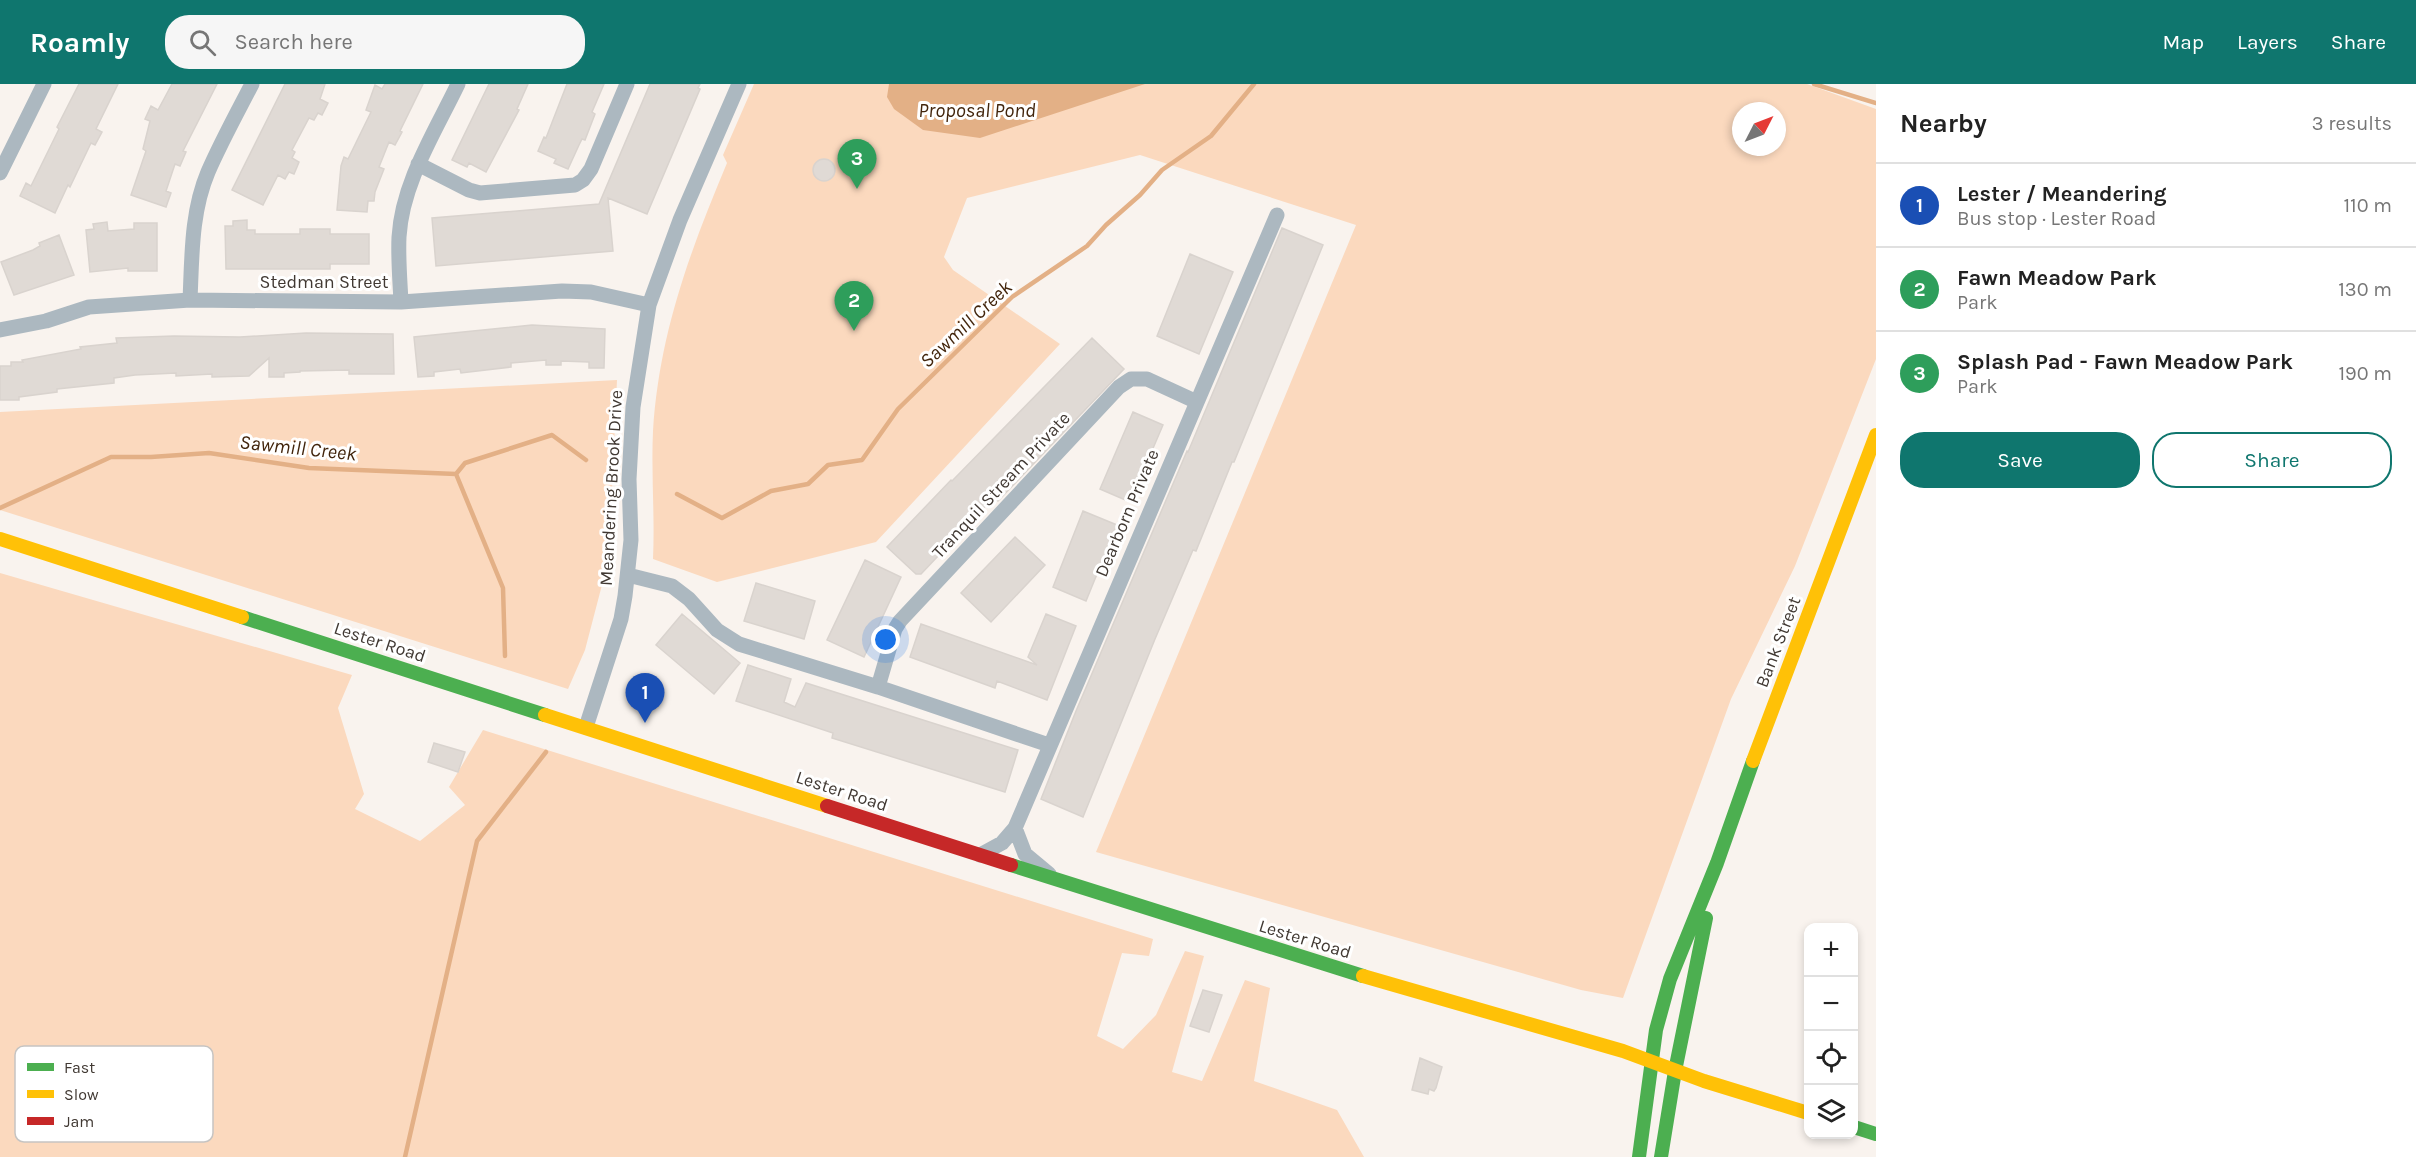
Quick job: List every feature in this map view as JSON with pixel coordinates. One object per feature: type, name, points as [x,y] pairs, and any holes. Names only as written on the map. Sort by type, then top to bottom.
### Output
[{"type":"main road","name":"Bank Street","points":[[1639,1157],[1650,1061],[1670,979],[1717,863],[1767,722],[1876,435]]},
{"type":"main road","name":"Lester Road","points":[[0,539],[1056,880],[1391,985],[1650,1061],[1804,1111]]},
{"type":"main road","name":"Bank Street","points":[[1661,1157],[1675,1071],[1717,863]]},
{"type":"main road","points":[[1858,1128],[1876,1134]]},
{"type":"street","points":[[0,173],[44,84]]},
{"type":"street","points":[[190,300],[192,249],[201,194],[208,173],[252,84]]},
{"type":"street","points":[[401,302],[399,236],[404,207],[418,164],[458,84]]},
{"type":"street","points":[[418,164],[469,190],[480,193],[575,185],[583,180],[591,169],[627,84]]},
{"type":"street","name":"Meandering Brook Drive","points":[[586,727],[621,619],[628,575],[631,540],[629,479],[633,407],[649,304],[680,220],[739,84]]},
{"type":"street","name":"Dearborn Private","points":[[980,855],[1002,843],[1015,828],[1277,215]]},
{"type":"street","name":"Stedman Street","points":[[0,330],[36,324],[88,307],[190,300],[401,302],[562,291],[610,295],[649,304]]},
{"type":"street","name":"Tranquil Stream Private","points":[[878,687],[895,629],[900,621],[1119,387],[1131,380],[1147,379],[1197,402]]},
{"type":"street","points":[[628,575],[672,586],[689,599],[717,630],[739,644],[878,687],[1049,745]]},
{"type":"street","points":[[1015,828],[1025,854],[1056,880]]},
{"type":"shaded area","points":[[754,84],[1807,84],[1876,109],[1876,359],[1795,566],[1731,699],[1623,998],[1581,990],[1096,852],[1356,225],[1140,155],[967,198],[944,257],[953,270],[1060,344],[876,542],[717,582],[653,559],[653,431],[662,361],[678,294],[727,163],[723,155]]},
{"type":"shaded area","points":[[617,380],[609,558],[585,650],[568,689],[0,510],[0,412]]},
{"type":"shaded area","points":[[0,573],[352,675],[338,708],[364,794],[355,809],[420,841],[465,805],[449,787],[483,730],[1153,939],[1149,956],[1122,953],[1097,1036],[1123,1049],[1156,1015],[1185,951],[1204,956],[1172,1072],[1202,1081],[1245,980],[1270,988],[1254,1081],[1337,1110],[1364,1157],[0,1157]]},
{"type":"water","name":"Proposal Pond","points":[[889,84],[1145,84],[980,138],[923,130],[894,109],[887,97]]},
{"type":"building","points":[[79,84],[118,84],[96,129],[102,132],[95,145],[91,143],[55,213],[20,196],[26,183],[31,186]]},
{"type":"building","points":[[172,84],[217,84],[183,151],[186,152],[180,166],[175,164],[166,191],[171,193],[166,207],[131,195],[146,151],[143,149],[150,121],[145,119],[151,106],[158,110]]},
{"type":"building","points":[[285,84],[325,84],[320,99],[328,103],[322,115],[318,113],[314,120],[309,118],[292,150],[295,152],[292,158],[299,162],[294,174],[289,172],[285,179],[278,175],[263,205],[232,190]]},
{"type":"building","points":[[385,84],[423,84],[395,145],[389,142],[379,167],[384,169],[374,201],[368,201],[367,212],[337,210],[344,157],[348,159],[371,112],[366,110],[375,85],[382,89]]},
{"type":"building","points":[[489,84],[528,84],[517,109],[519,110],[486,172],[469,163],[467,167],[452,160]]},
{"type":"building","points":[[567,84],[604,84],[592,112],[595,114],[585,140],[582,139],[568,169],[554,163],[556,159],[538,151],[544,137],[546,138]]},
{"type":"building","points":[[650,84],[700,84],[698,88],[700,89],[647,214],[608,198],[613,251],[436,266],[432,218],[599,204]]},
{"type":"building","points":[[824,159],[832,162],[835,170],[832,178],[824,181],[816,178],[813,170],[816,162]]},
{"type":"building","points":[[247,220],[247,230],[255,230],[255,234],[300,234],[300,229],[330,229],[330,234],[369,234],[369,264],[330,264],[330,269],[226,269],[225,226],[233,226],[233,221]]},
{"type":"building","points":[[107,222],[108,231],[134,229],[134,223],[157,223],[157,271],[128,271],[128,268],[90,272],[86,230],[94,229],[93,224]]},
{"type":"building","points":[[1282,228],[1323,245],[1234,462],[1232,462],[1196,551],[1193,550],[1155,639],[1083,817],[1041,799],[1076,711]]},
{"type":"building","points":[[59,235],[74,275],[14,295],[1,262],[33,250],[40,246],[39,243]]},
{"type":"building","points":[[1190,254],[1233,272],[1199,354],[1157,336]]},
{"type":"building","points":[[532,325],[605,329],[604,368],[589,368],[589,362],[561,361],[561,365],[546,365],[546,360],[511,363],[511,367],[461,373],[460,369],[434,372],[434,376],[418,377],[414,337]]},
{"type":"building","points":[[306,333],[393,334],[394,374],[349,374],[349,370],[300,371],[284,373],[284,377],[269,377],[269,358],[249,376],[212,377],[212,374],[176,376],[176,373],[135,375],[114,378],[114,383],[57,389],[57,392],[19,397],[19,400],[0,400],[0,366],[11,366],[11,362],[23,362],[22,360],[81,349],[80,347],[117,343],[116,338],[240,337]]},
{"type":"building","points":[[1092,338],[1124,369],[998,501],[994,497],[921,574],[916,574],[887,547]]},
{"type":"building","points":[[1133,412],[1163,425],[1130,502],[1100,489]]},
{"type":"building","points":[[1083,511],[1117,525],[1086,601],[1053,587]]},
{"type":"building","points":[[1015,537],[1045,565],[991,622],[961,593]]},
{"type":"building","points":[[865,560],[901,577],[864,657],[827,640]]},
{"type":"building","points":[[756,583],[815,601],[804,639],[744,621]]},
{"type":"building","points":[[682,614],[740,663],[714,694],[656,645]]},
{"type":"building","points":[[1046,614],[1076,626],[1047,700],[997,681],[995,688],[910,657],[921,624],[1037,665],[1028,657]]},
{"type":"building","points":[[748,665],[791,679],[784,702],[795,707],[806,683],[1018,750],[1005,792],[832,738],[833,733],[736,701]]},
{"type":"building","points":[[434,743],[465,752],[458,772],[428,762]]},
{"type":"building","points":[[1203,990],[1222,995],[1209,1032],[1190,1026]]},
{"type":"building","points":[[1420,1058],[1442,1067],[1436,1088],[1434,1091],[1429,1089],[1428,1094],[1412,1090]]},
{"type":"waterway","name":"Sawmill Creek","points":[[677,494],[722,518],[771,491],[808,484],[828,465],[862,460],[898,409],[1012,297],[1087,246],[1106,225],[1140,195],[1162,170],[1211,136],[1254,84]]},
{"type":"waterway","points":[[1814,84],[1876,103]]},
{"type":"waterway","name":"Sawmill Creek","points":[[0,508],[111,457],[209,453],[309,468],[456,474],[465,463],[552,435],[586,460]]},
{"type":"waterway","points":[[456,474],[503,588],[505,656]]},
{"type":"waterway","points":[[405,1157],[477,841],[546,752]]},
{"type":"traffic: fast","points":[[242,617],[545,715]]},
{"type":"traffic: fast","points":[[1639,1157],[1656,1030],[1670,979],[1717,863],[1753,761]]},
{"type":"traffic: fast","points":[[1011,865],[1363,976]]},
{"type":"traffic: fast","points":[[1661,1157],[1675,1071],[1706,918]]},
{"type":"traffic: fast","points":[[1858,1128],[1876,1134]]},
{"type":"traffic: slow","points":[[1753,761],[1876,435]]},
{"type":"traffic: slow","points":[[0,539],[242,617]]},
{"type":"traffic: slow","points":[[545,715],[827,806]]},
{"type":"traffic: slow","points":[[1363,976],[1623,1051],[1704,1081],[1804,1112]]},
{"type":"traffic: jam","points":[[827,806],[1011,865]]},
{"type":"place","name":"Splash Pad - Fawn Meadow Park","points":[[857,189]]},
{"type":"place","name":"Fawn Meadow Park","points":[[854,331]]},
{"type":"place","name":"Lester / Meandering","points":[[645,723]]}]
